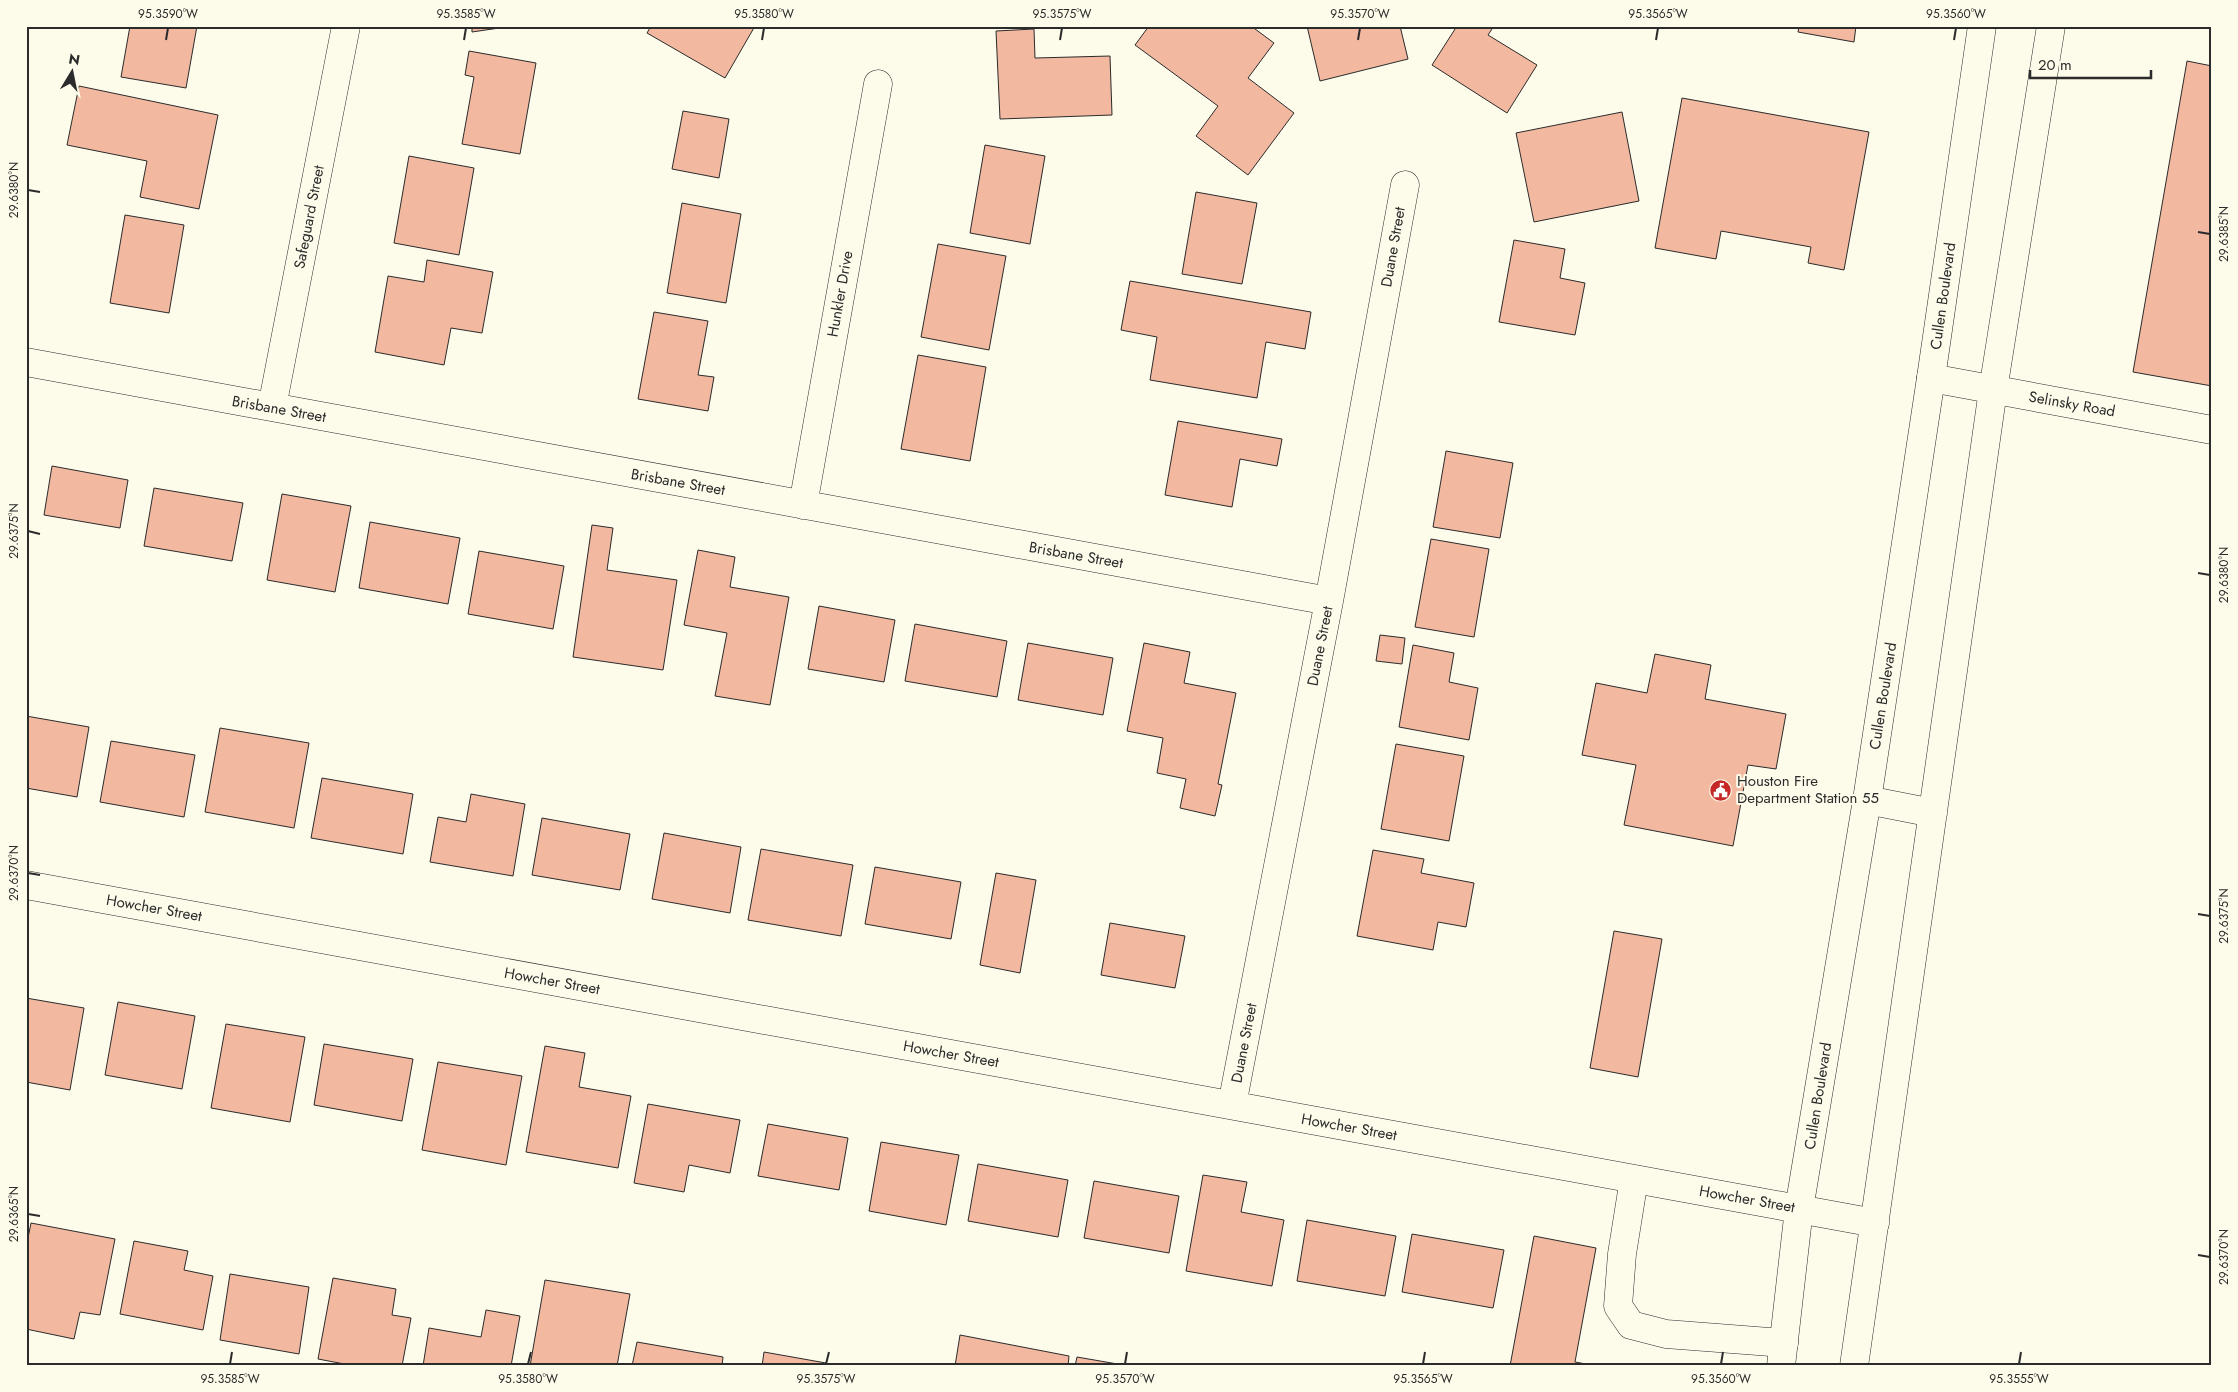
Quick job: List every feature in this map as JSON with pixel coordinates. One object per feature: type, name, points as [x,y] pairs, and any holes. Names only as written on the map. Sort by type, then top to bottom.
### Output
[{"type":"street","name":"Safeguard Street","points":[[272,407],[346,26]]},
{"type":"street","name":"Cullen Boulevard","points":[[1782,1354],[1799,1209],[1867,800],[1932,378],[1982,26]]},
{"type":"street","points":[[1854,1366],[1993,390],[2051,26]]},
{"type":"street","name":"Hunkler Drive","points":[[803,505],[878,84]]},
{"type":"street","name":"Duane Street","points":[[1232,1105],[1329,601],[1405,185]]},
{"type":"street","name":"Brisbane Street","points":[[26,362],[1329,601]]},
{"type":"street","name":"Selinsky Road","points":[[1932,378],[2212,430]]},
{"type":"street","points":[[1867,800],[1933,813]]},
{"type":"street","name":"Howcher Street","points":[[26,885],[1875,1223]]},
{"type":"street","points":[[1634,1179],[1622,1254],[1618,1306],[1631,1325],[1666,1334],[1782,1354]]},
{"type":"building","points":[[130,26],[197,26],[186,88],[121,77]]},
{"type":"building","points":[[472,26],[513,26],[472,32]]},
{"type":"building","points":[[651,26],[755,26],[725,78],[647,33]]},
{"type":"building","points":[[1149,26],[1251,26],[1274,43],[1248,78],[1294,113],[1248,175],[1196,136],[1218,106],[1135,45]]},
{"type":"building","points":[[1307,26],[1400,26],[1408,59],[1320,81]]},
{"type":"building","points":[[1457,26],[1494,26],[1488,35],[1537,65],[1507,113],[1432,65]]},
{"type":"building","points":[[1799,26],[1856,26],[1854,42],[1798,32]]},
{"type":"building","points":[[1034,29],[1035,58],[1110,56],[1112,115],[1000,119],[996,31]]},
{"type":"building","points":[[469,51],[536,63],[520,154],[462,144],[474,77],[465,75]]},
{"type":"building","points":[[2187,61],[2212,66],[2212,386],[2133,372]]},
{"type":"building","points":[[79,86],[218,115],[199,209],[140,197],[147,161],[67,145]]},
{"type":"building","points":[[1682,98],[1869,132],[1844,270],[1808,263],[1811,247],[1721,231],[1716,259],[1655,248]]},
{"type":"building","points":[[683,111],[729,119],[719,178],[672,169]]},
{"type":"building","points":[[1622,112],[1639,201],[1534,222],[1516,133]]},
{"type":"building","points":[[985,145],[1045,156],[1030,244],[970,233]]},
{"type":"building","points":[[409,156],[474,168],[459,255],[394,243]]},
{"type":"building","points":[[1196,192],[1257,203],[1242,284],[1182,274]]},
{"type":"building","points":[[682,203],[741,214],[726,303],[667,293]]},
{"type":"building","points":[[125,215],[184,225],[169,313],[110,303]]},
{"type":"building","points":[[1514,240],[1565,249],[1560,278],[1585,283],[1575,335],[1499,322]]},
{"type":"building","points":[[938,244],[1006,256],[989,350],[921,337]]},
{"type":"building","points":[[427,260],[493,272],[482,333],[451,328],[444,365],[375,352],[388,276],[424,282]]},
{"type":"building","points":[[1130,281],[1311,312],[1305,349],[1266,342],[1257,398],[1150,380],[1157,337],[1121,330]]},
{"type":"building","points":[[654,312],[708,321],[698,375],[714,377],[708,411],[638,399]]},
{"type":"building","points":[[918,355],[986,367],[970,461],[901,449]]},
{"type":"building","points":[[1178,421],[1282,439],[1277,466],[1240,459],[1232,507],[1165,495]]},
{"type":"building","points":[[1446,451],[1513,463],[1500,538],[1433,527]]},
{"type":"building","points":[[52,466],[128,480],[120,528],[44,515]]},
{"type":"building","points":[[154,488],[243,503],[232,561],[144,546]]},
{"type":"building","points":[[282,494],[351,506],[335,592],[267,580]]},
{"type":"building","points":[[370,522],[460,538],[448,604],[359,588]]},
{"type":"building","points":[[592,525],[613,528],[607,570],[677,580],[663,670],[573,657]]},
{"type":"building","points":[[1431,539],[1489,549],[1474,637],[1415,627]]},
{"type":"building","points":[[698,550],[735,557],[730,587],[789,597],[770,705],[715,696],[727,633],[684,625]]},
{"type":"building","points":[[479,551],[564,566],[553,629],[468,614]]},
{"type":"building","points":[[819,606],[895,620],[884,682],[808,669]]},
{"type":"building","points":[[915,624],[1007,641],[997,697],[905,681]]},
{"type":"building","points":[[1380,635],[1405,638],[1402,664],[1376,661]]},
{"type":"building","points":[[1028,643],[1113,658],[1103,715],[1018,700]]},
{"type":"building","points":[[1144,643],[1190,652],[1184,683],[1236,693],[1218,784],[1222,785],[1215,816],[1180,808],[1186,779],[1157,773],[1163,738],[1127,731]]},
{"type":"building","points":[[1413,645],[1454,653],[1449,682],[1478,688],[1469,740],[1399,727]]},
{"type":"building","points":[[1655,654],[1711,665],[1705,699],[1786,714],[1776,769],[1748,765],[1733,846],[1624,825],[1636,765],[1582,755],[1596,683],[1647,693]]},
{"type":"building","points":[[26,716],[89,727],[77,797],[26,788]]},
{"type":"building","points":[[220,728],[309,743],[294,828],[205,812]]},
{"type":"building","points":[[111,741],[195,755],[184,817],[100,802]]},
{"type":"building","points":[[1396,744],[1464,756],[1449,841],[1381,829]]},
{"type":"building","points":[[322,778],[413,794],[403,854],[311,838]]},
{"type":"building","points":[[471,794],[525,804],[513,876],[430,862],[438,817],[466,822]]},
{"type":"building","points":[[542,818],[630,834],[620,890],[532,875]]},
{"type":"building","points":[[664,833],[741,847],[730,913],[652,899]]},
{"type":"building","points":[[761,849],[853,865],[841,936],[748,920]]},
{"type":"building","points":[[1373,850],[1424,859],[1421,873],[1474,883],[1466,927],[1438,922],[1433,950],[1357,936]]},
{"type":"building","points":[[875,867],[961,882],[951,939],[865,924]]},
{"type":"building","points":[[996,873],[1036,880],[1020,973],[980,965]]},
{"type":"building","points":[[1110,923],[1185,936],[1175,988],[1101,975]]},
{"type":"building","points":[[1614,931],[1662,939],[1638,1077],[1590,1068]]},
{"type":"building","points":[[26,998],[84,1008],[70,1090],[26,1082]]},
{"type":"building","points":[[118,1002],[195,1016],[182,1089],[105,1075]]},
{"type":"building","points":[[226,1024],[305,1037],[290,1122],[211,1108]]},
{"type":"building","points":[[324,1044],[413,1059],[402,1121],[314,1105]]},
{"type":"building","points":[[545,1046],[585,1053],[579,1087],[631,1096],[618,1168],[526,1152]]},
{"type":"building","points":[[438,1062],[522,1076],[506,1165],[422,1150]]},
{"type":"building","points":[[648,1104],[740,1120],[730,1173],[689,1165],[684,1192],[634,1183]]},
{"type":"building","points":[[768,1124],[848,1138],[839,1190],[758,1176]]},
{"type":"building","points":[[881,1142],[959,1155],[946,1225],[869,1211]]},
{"type":"building","points":[[978,1164],[1068,1180],[1058,1237],[968,1221]]},
{"type":"building","points":[[1203,1175],[1247,1182],[1241,1212],[1284,1220],[1272,1286],[1186,1271]]},
{"type":"building","points":[[1094,1181],[1179,1196],[1169,1253],[1084,1238]]},
{"type":"building","points":[[1307,1220],[1396,1236],[1385,1296],[1297,1281]]},
{"type":"building","points":[[31,1223],[115,1239],[100,1315],[80,1312],[74,1339],[26,1329],[26,1248]]},
{"type":"building","points":[[1412,1234],[1504,1250],[1493,1308],[1402,1292]]},
{"type":"building","points":[[1534,1236],[1596,1248],[1575,1362],[1597,1366],[1510,1366]]},
{"type":"building","points":[[134,1241],[188,1251],[184,1270],[213,1276],[203,1330],[120,1314]]},
{"type":"building","points":[[230,1274],[309,1287],[299,1354],[220,1340]]},
{"type":"building","points":[[333,1278],[396,1289],[392,1315],[411,1318],[402,1366],[355,1366],[318,1359]]},
{"type":"building","points":[[545,1280],[630,1294],[617,1366],[530,1366]]},
{"type":"building","points":[[486,1310],[520,1316],[511,1366],[423,1366],[429,1328],[481,1337]]},
{"type":"building","points":[[960,1335],[1069,1356],[1068,1366],[955,1366]]},
{"type":"building","points":[[637,1342],[723,1357],[722,1366],[632,1366]]},
{"type":"building","points":[[764,1352],[826,1363],[826,1366],[762,1366]]},
{"type":"building","points":[[1077,1357],[1129,1366],[1075,1366]]},
{"type":"place","name":"Houston Fire Department Station 55","points":[[1721,790]]}]
